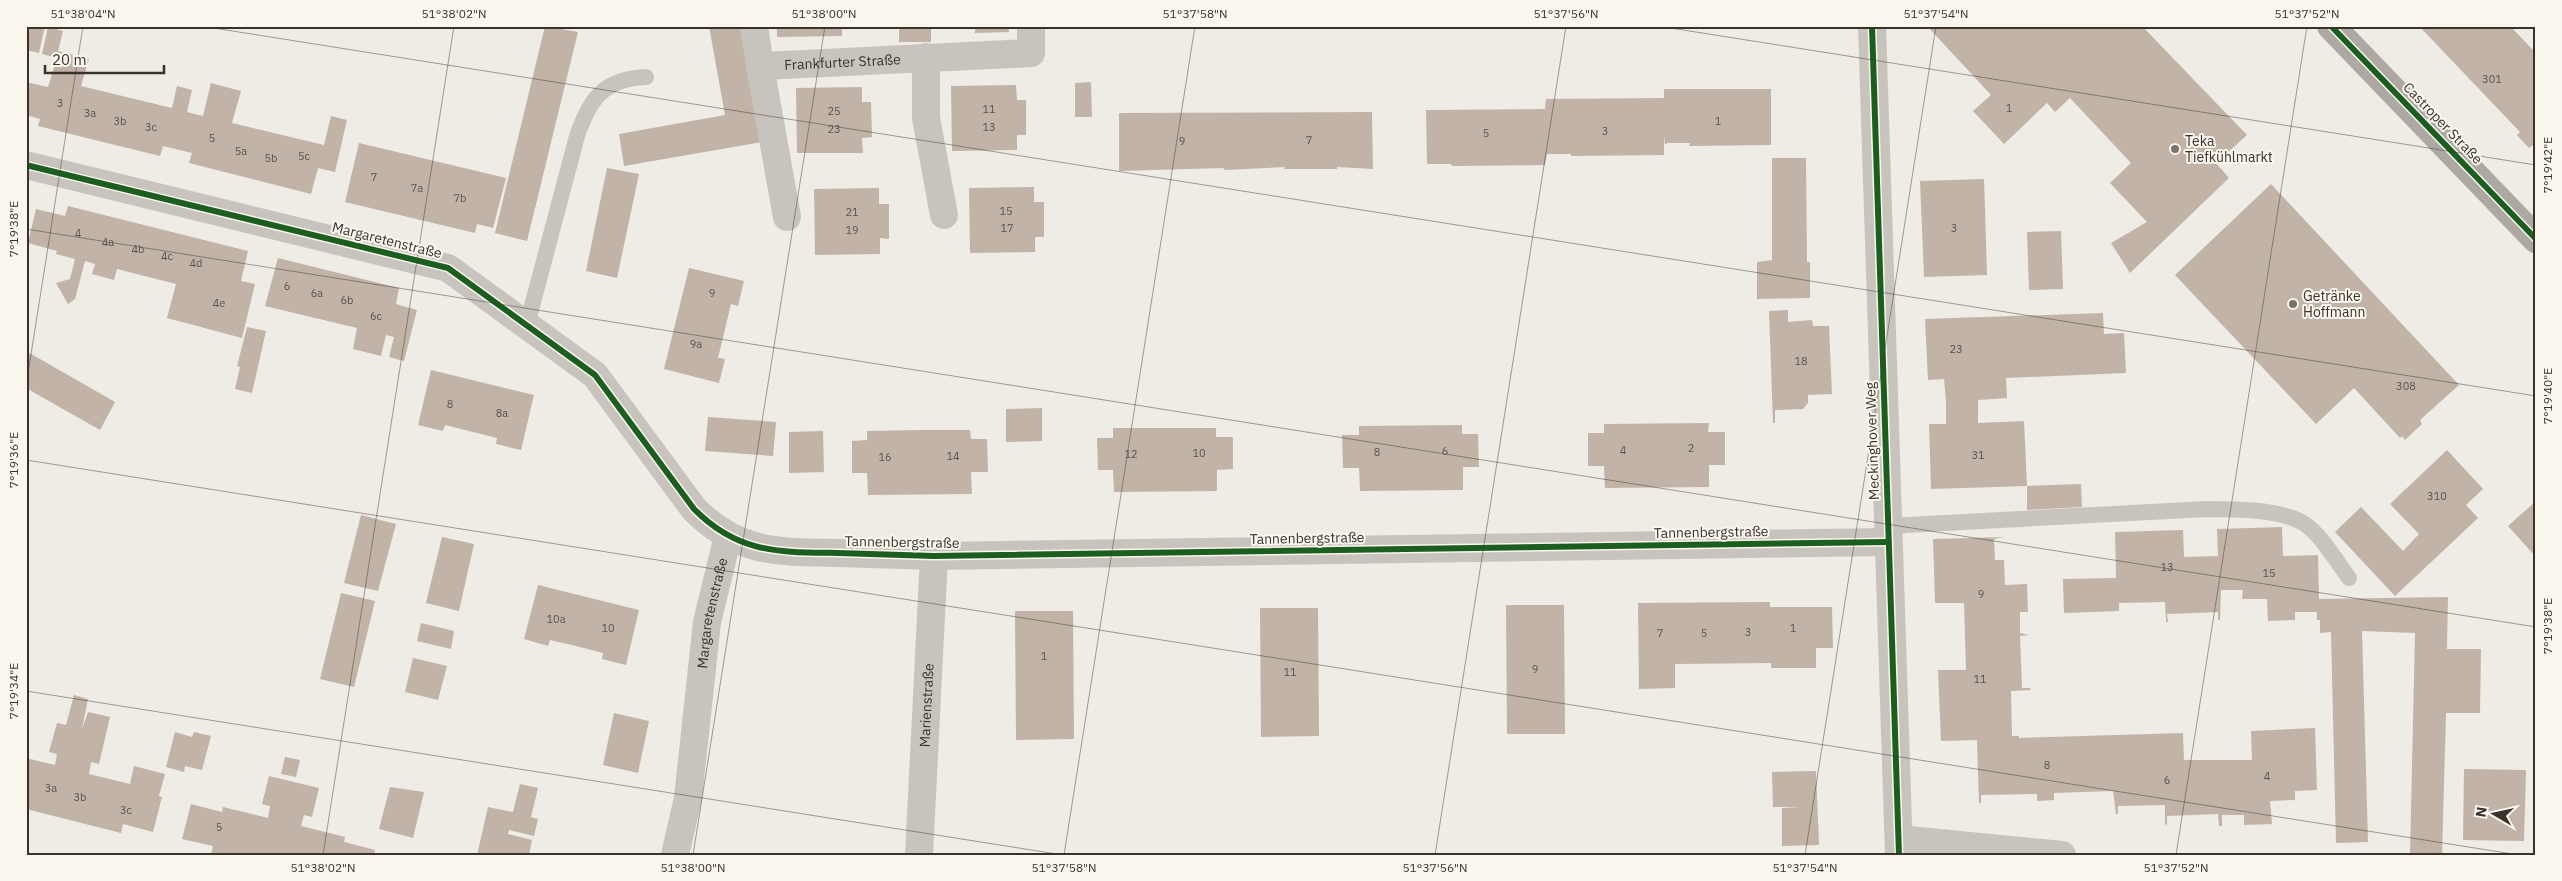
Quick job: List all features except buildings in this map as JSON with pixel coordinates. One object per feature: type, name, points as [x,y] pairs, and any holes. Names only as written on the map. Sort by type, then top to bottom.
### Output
[{"type":"main road","name":"Castroper Straße","points":[[2331,26],[2536,239]]},
{"type":"street","points":[[754,26],[786,217]]},
{"type":"street","name":"Frankfurter Straße","points":[[760,66],[1031,52],[1031,26]]},
{"type":"street","name":"Meckinghover Weg","points":[[1872,26],[1899,847]]},
{"type":"street","points":[[926,58],[926,118],[944,215]]},
{"type":"street","name":"Margaretenstraße","points":[[26,165],[448,268],[595,375],[694,509],[710,526],[728,536],[707,622],[688,798],[675,855]]},
{"type":"street","name":"Tannenbergstraße","points":[[728,536],[755,547],[783,552],[934,556],[1888,534]]},
{"type":"street","name":"Marienstraße","points":[[919,855],[934,556]]},
{"type":"street","points":[[1899,847],[2062,855]]},
{"type":"lane","points":[[527,325],[576,136],[585,113],[603,89],[626,78],[646,77]]},
{"type":"lane","points":[[1888,534],[2207,509],[2249,510],[2278,514],[2305,524],[2329,550],[2349,578]]},
{"type":"cycle path","points":[[1872,26],[1899,855]]},
{"type":"cycle path","points":[[2331,26],[2536,239]]},
{"type":"cycle path","points":[[26,165],[448,268],[595,375],[694,509],[710,524],[727,535],[761,548],[797,552],[934,556],[1888,542]]},
{"type":"place","name":"Teka Tiefkühlmarkt","points":[[2175,149]]},
{"type":"place","name":"Getränke Hoffmann","points":[[2293,304]]}]
